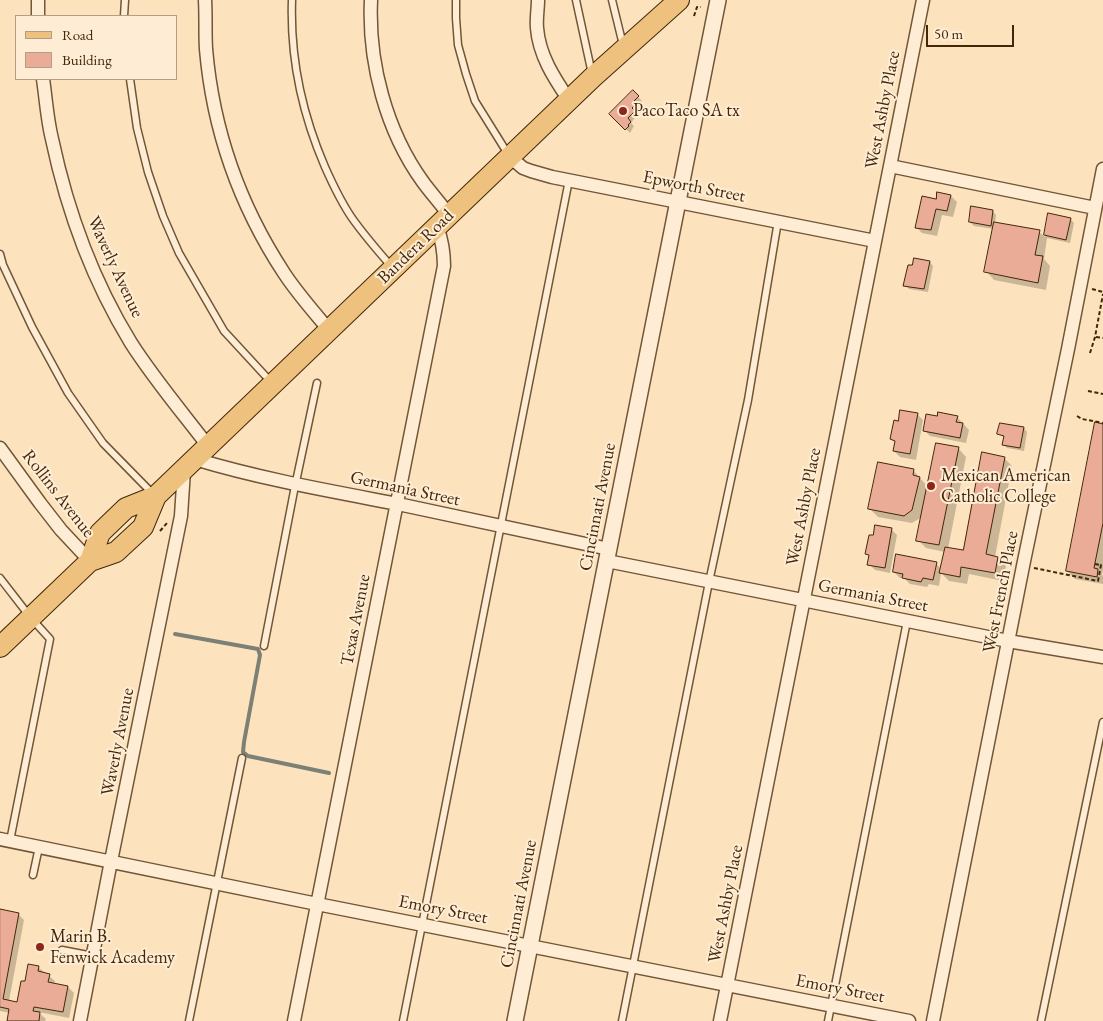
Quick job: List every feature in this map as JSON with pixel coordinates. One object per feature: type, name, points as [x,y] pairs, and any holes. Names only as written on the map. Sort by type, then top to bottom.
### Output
[{"type":"main road","name":"Bandera Road","points":[[0,647],[90,561],[116,552],[143,527],[156,496],[673,2]]},
{"type":"street","points":[[38,0],[38,15]]},
{"type":"street","points":[[205,0],[206,49],[212,97],[223,144],[239,190],[260,234],[285,275],[329,330]]},
{"type":"street","name":"Texas Avenue","points":[[294,1021],[444,266],[443,220],[405,152],[390,121],[383,98],[372,40],[371,0]]},
{"type":"street","points":[[538,0],[537,27],[539,40],[554,76],[569,100]]},
{"type":"street","name":"Cincinnati Avenue","points":[[515,1021],[718,0]]},
{"type":"street","name":"West Ashby Place","points":[[720,1021],[923,0]]},
{"type":"street","name":"Waverly Avenue","points":[[43,80],[51,138],[67,200],[89,261],[118,320],[152,374],[196,458],[181,516],[80,1021]]},
{"type":"street","name":"Epworth Street","points":[[510,157],[523,168],[568,180],[875,241]]},
{"type":"street","points":[[890,166],[1096,208]]},
{"type":"street","name":"West French Place","points":[[932,1021],[1103,169]]},
{"type":"street","name":"Rollins Avenue","points":[[0,448],[61,530],[90,561]]},
{"type":"street","name":"Germania Street","points":[[196,458],[223,468],[500,526],[709,582],[1103,657]]},
{"type":"street","name":"Emory Street","points":[[5,840],[317,904],[909,1021]]},
{"type":"lane","points":[[124,15],[125,0]]},
{"type":"lane","points":[[292,0],[291,19],[296,75],[304,112],[314,142],[333,186],[352,217],[393,268]]},
{"type":"lane","points":[[456,0],[458,45],[475,101],[510,157]]},
{"type":"lane","points":[[576,0],[593,77]]},
{"type":"lane","points":[[612,0],[625,49]]},
{"type":"lane","points":[[130,80],[137,128],[148,172],[163,216],[179,253],[224,331],[273,384]]},
{"type":"lane","points":[[403,1021],[568,180]]},
{"type":"lane","points":[[622,1021],[709,582],[748,400],[778,221]]},
{"type":"lane","points":[[0,254],[3,265],[32,327],[68,393],[103,443],[156,496]]},
{"type":"lane","points":[[264,646],[295,484],[317,383]]},
{"type":"lane","points":[[0,578],[50,639],[5,840]]},
{"type":"lane","points":[[828,1021],[907,621]]},
{"type":"lane","points":[[1042,1021],[1103,722]]},
{"type":"lane","points":[[190,1021],[242,758]]},
{"type":"lane","points":[[33,875],[39,846]]},
{"type":"lane","points":[[62,950],[93,956]]},
{"type":"path","points":[[694,16],[697,7],[701,7]]},
{"type":"path","points":[[1090,353],[1103,294]]},
{"type":"path","points":[[1099,314],[1103,315]]},
{"type":"path","points":[[1095,337],[1103,338]]},
{"type":"path","points":[[1088,391],[1103,394]]},
{"type":"path","points":[[1077,416],[1082,419],[1103,423]]},
{"type":"path","points":[[1024,566],[1098,581],[1102,566],[1094,564]]},
{"type":"building","points":[[633,90],[639,96],[634,101],[637,103],[632,108],[635,111],[628,118],[631,122],[625,130],[609,114]]},
{"type":"building","points":[[937,192],[951,195],[947,211],[936,209],[931,230],[915,228],[922,196],[936,199]]},
{"type":"building","points":[[971,206],[993,210],[991,226],[969,222]]},
{"type":"building","points":[[1048,213],[1071,218],[1066,240],[1044,235]]},
{"type":"building","points":[[994,222],[1040,230],[1035,255],[1043,256],[1038,283],[984,272]]},
{"type":"building","points":[[914,258],[930,261],[924,289],[903,286],[908,265],[912,265]]},
{"type":"building","points":[[900,410],[918,413],[910,454],[893,451],[895,441],[890,439],[894,420],[898,421]]},
{"type":"building","points":[[938,412],[958,416],[956,422],[963,423],[960,438],[923,431],[926,414],[937,416]]},
{"type":"building","points":[[1095,422],[1103,424],[1103,523],[1094,568],[1098,569],[1097,577],[1066,571]]},
{"type":"building","points":[[1000,423],[1024,427],[1020,448],[1002,445],[1004,436],[997,434]]},
{"type":"building","points":[[936,443],[959,447],[939,545],[916,541]]},
{"type":"building","points":[[982,452],[1005,457],[986,554],[998,557],[995,573],[961,567],[960,577],[939,573],[945,547],[963,550]]},
{"type":"building","points":[[878,462],[914,469],[913,475],[920,477],[912,510],[904,516],[868,509]]},
{"type":"building","points":[[875,525],[892,528],[885,568],[867,565],[869,555],[865,554],[869,535],[873,535]]},
{"type":"building","points":[[896,554],[937,562],[933,580],[923,578],[921,582],[902,578],[903,574],[893,572]]},
{"type":"building","points":[[0,909],[19,913],[3,999],[17,1002],[21,981],[25,981],[28,964],[39,966],[38,971],[50,974],[48,982],[68,986],[63,1012],[34,1007],[33,1011],[40,1012],[39,1021],[7,1021],[9,1009],[0,1007]]},
{"type":"waterway","points":[[175,634],[258,649],[260,655],[243,752],[248,756],[329,773]]},
{"type":"place","name":"PacoTaco SA tx","points":[[623,111]]},
{"type":"place","name":"Mexican American Catholic College","points":[[931,486]]},
{"type":"place","name":"Marin B. Fenwick Academy","points":[[40,947]]}]
